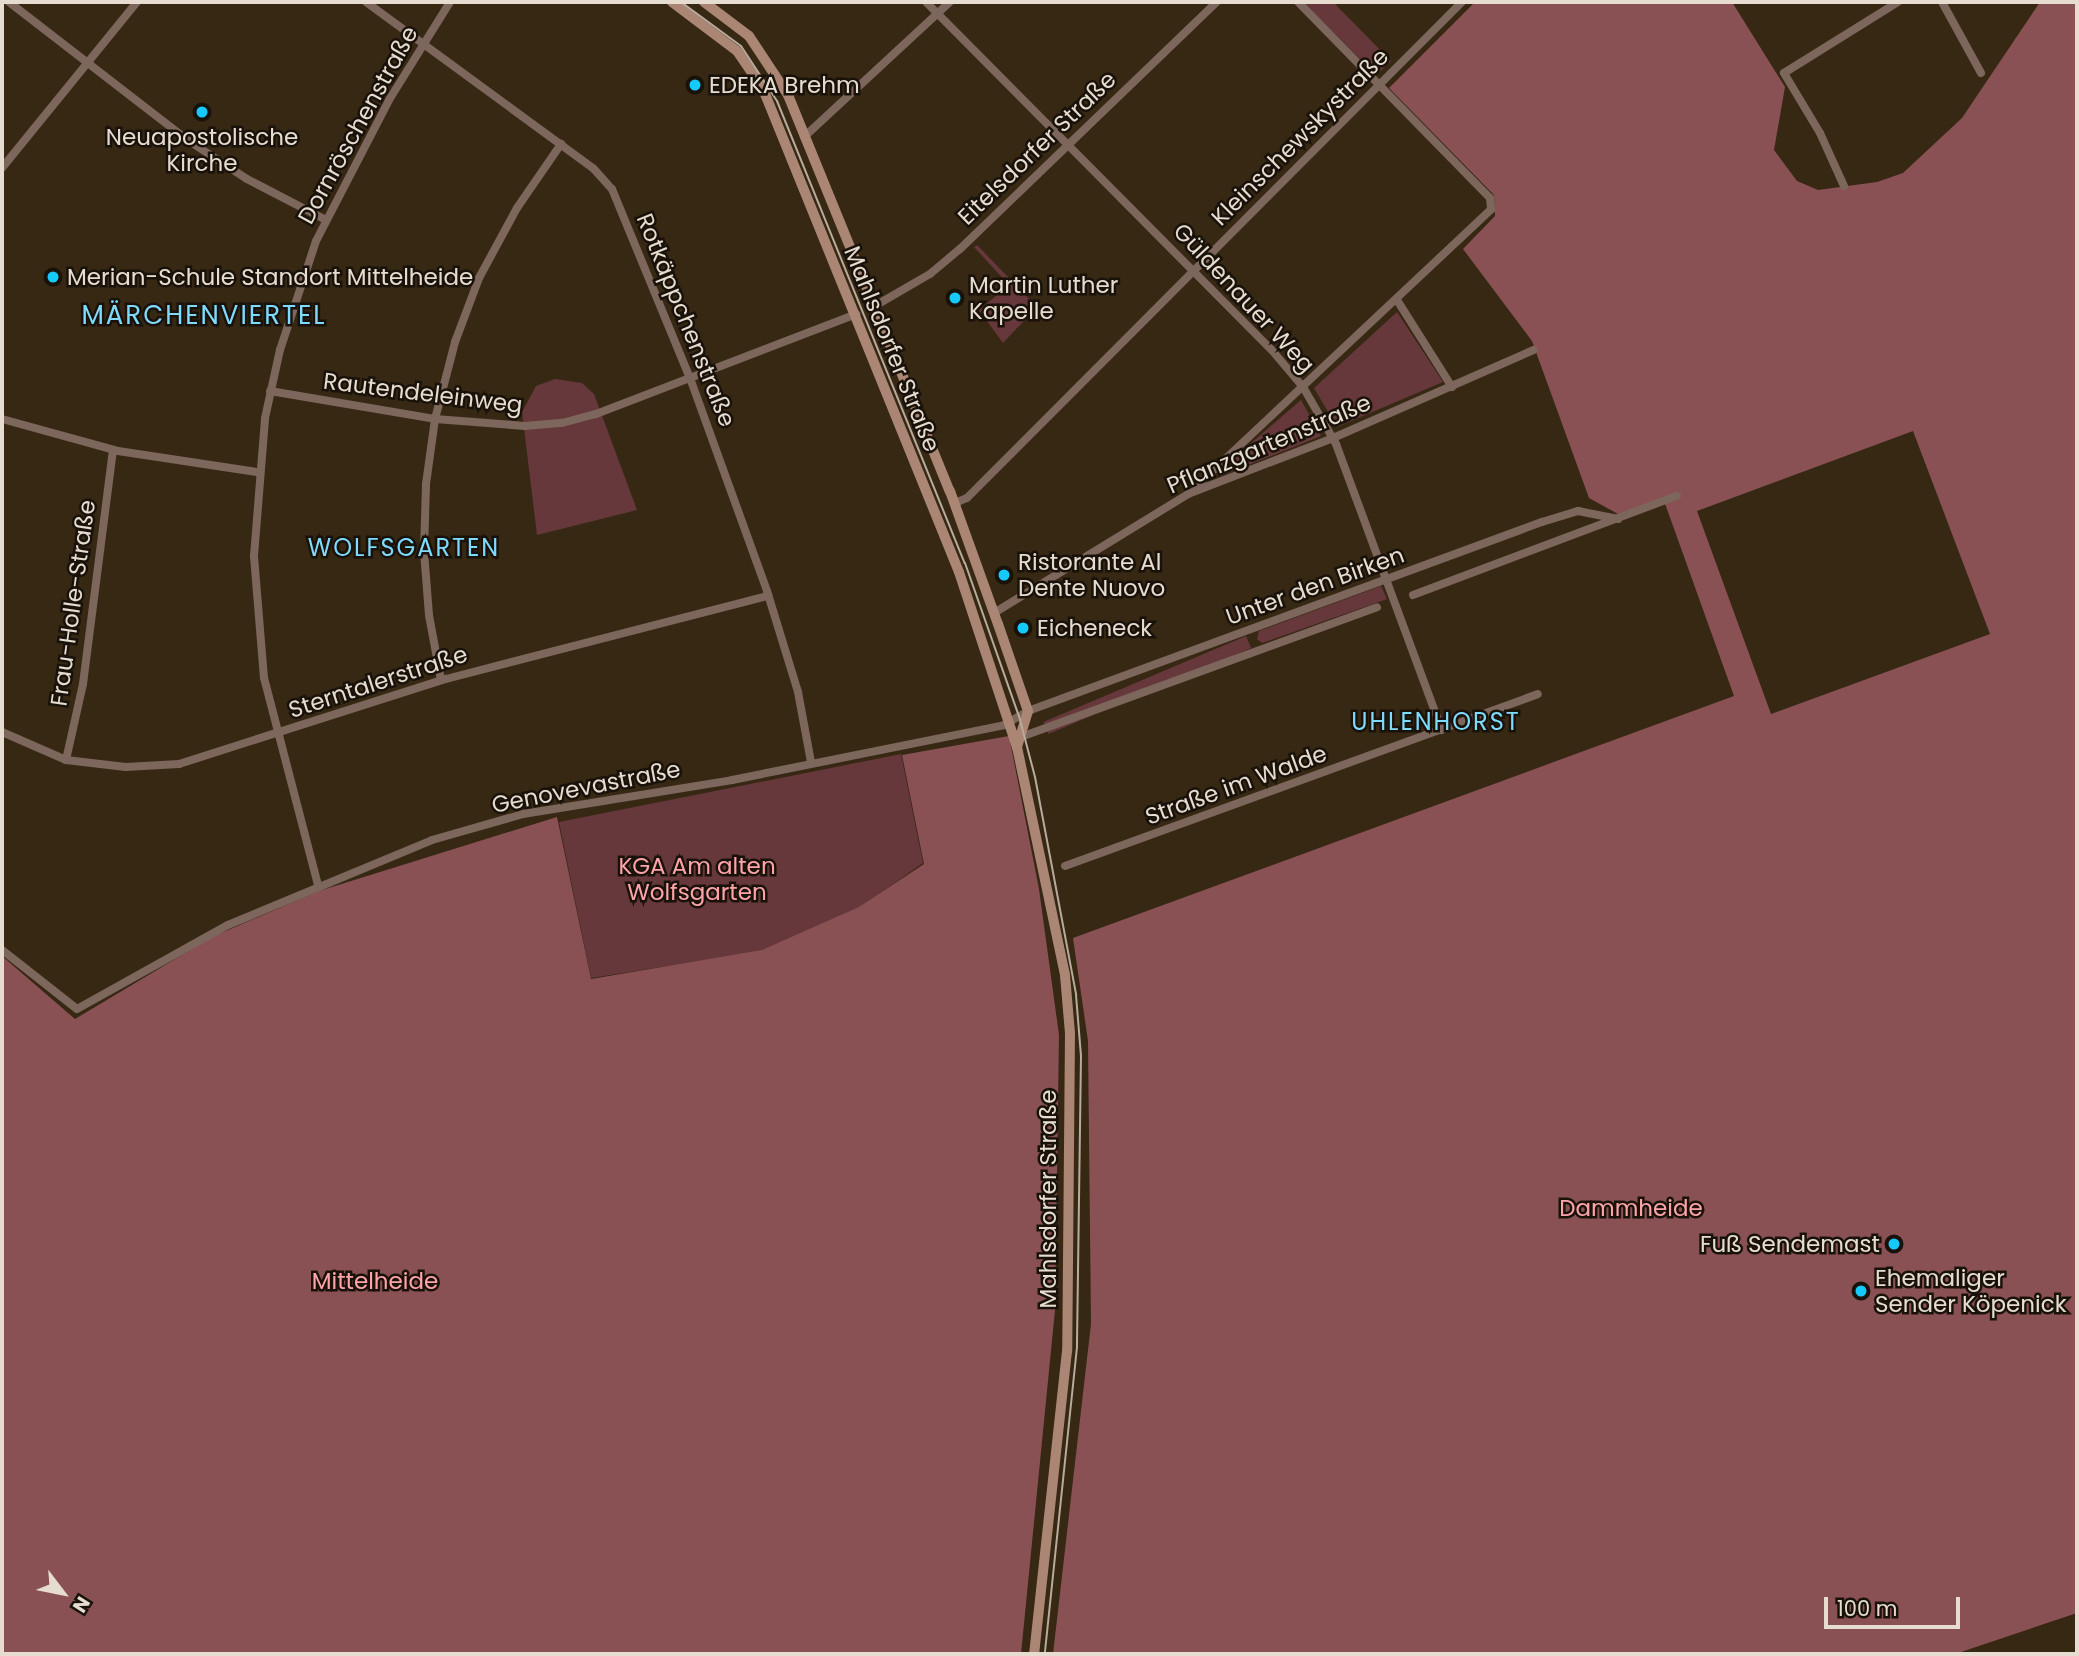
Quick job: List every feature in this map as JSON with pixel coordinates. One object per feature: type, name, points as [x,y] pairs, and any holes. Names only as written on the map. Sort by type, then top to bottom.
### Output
[{"type":"main road","name":"Mahlsdorfer Straße","points":[[672,2],[746,63],[786,144],[959,572],[1017,741],[1065,975],[1070,1033],[1067,1351],[1034,1654]]},
{"type":"main road","name":"Mahlsdorfer Straße","points":[[704,2],[749,36],[764,54],[788,95],[955,503],[994,613],[1028,711],[1017,741]]},
{"type":"main road","points":[[786,144],[804,136]]},
{"type":"main road","points":[[856,314],[873,307]]},
{"type":"street","points":[[9,2],[221,163],[326,220]]},
{"type":"street","points":[[2,168],[137,2]]},
{"type":"street","name":"Rotkäppchenstraße","points":[[366,2],[561,144],[612,189],[690,377],[768,596],[798,692],[811,762]]},
{"type":"street","name":"Dornröschenstraße","points":[[318,885],[277,734],[258,620],[254,556],[257,472],[270,391],[294,301],[326,220],[423,45],[450,2]]},
{"type":"street","name":"Güldenauer Weg","points":[[926,2],[1194,270],[1303,387],[1333,439],[1442,730]]},
{"type":"street","points":[[804,136],[950,2]]},
{"type":"street","name":"Eitelsdorfer Straße","points":[[873,307],[910,287],[960,249],[1217,2]]},
{"type":"street","points":[[1188,494],[1489,215],[1492,204],[1297,2]]},
{"type":"street","name":"Kleinschewskystraße","points":[[955,503],[967,498],[1462,2]]},
{"type":"street","points":[[1844,186],[1820,134],[1784,73],[1898,2]]},
{"type":"street","points":[[1942,2],[1981,72]]},
{"type":"street","points":[[441,680],[429,615],[424,552],[426,484],[435,419],[455,342],[480,278],[517,208],[561,144]]},
{"type":"street","points":[[1396,300],[1452,387]]},
{"type":"street","name":"Rautendeleinweg","points":[[270,391],[435,419],[505,425],[562,423],[856,314]]},
{"type":"street","name":"Pflanzgartenstraße","points":[[994,613],[1188,494],[1333,439],[1533,350]]},
{"type":"street","points":[[2,419],[113,450],[257,472]]},
{"type":"street","name":"Frau-Holle-Straße","points":[[66,760],[83,684],[113,450]]},
{"type":"street","name":"Unter den Birken","points":[[1413,594],[1677,496]]},
{"type":"street","name":"Unter den Birken","points":[[1010,722],[1028,711],[1578,511],[1618,519]]},
{"type":"street","name":"Sterntalerstraße","points":[[2,732],[66,760],[155,767],[199,760],[441,680],[768,596]]},
{"type":"street","name":"Unter den Birken","points":[[1017,741],[1377,607]]},
{"type":"street","name":"Straße im Walde","points":[[1065,866],[1538,694]]},
{"type":"street","name":"Genovevastraße","points":[[2,950],[77,1009],[194,942],[318,885],[432,840],[523,814],[811,762],[1010,722]]},
{"type":"green space","points":[[1303,2],[1333,2],[1391,61],[1376,75]]},
{"type":"green space","name":"Dammheide","points":[[1475,2],[1732,2],[1785,87],[1774,150],[1797,181],[1818,190],[1877,182],[1903,173],[1962,118],[2040,2],[2077,2],[2077,1613],[1955,1654],[1053,1654],[1091,1324],[1088,1041],[1073,938],[1734,696],[1663,498],[1618,514],[1589,498],[1532,341],[1463,249],[1495,216],[1494,195],[1389,88]],"holes":[[[1913,431],[1990,634],[1771,714],[1697,511]]]},
{"type":"green space","points":[[977,245],[1037,307],[1003,343],[979,310],[1009,285],[974,247]]},
{"type":"green space","points":[[1397,312],[1443,382],[1337,427],[1314,388]]},
{"type":"green space","points":[[555,379],[582,383],[594,394],[637,510],[537,535],[522,412],[536,386]]},
{"type":"green space","points":[[1301,400],[1321,436],[1221,476],[1219,471]]},
{"type":"green space","points":[[1381,586],[1387,599],[1262,643],[1257,639],[1259,631]]},
{"type":"green space","points":[[1246,636],[1251,648],[1049,734],[1043,722]]},
{"type":"green space","name":"Mittelheide","points":[[1009,736],[1039,889],[1059,1035],[1055,1310],[1021,1654],[2,1654],[2,956],[75,1019],[212,937],[319,891],[557,817],[591,979],[762,950],[859,907],[924,864],[902,755]]},
{"type":"green space","name":"KGA Am alten Wolfsgarten","points":[[901,754],[923,863],[860,907],[763,951],[591,978],[559,822]]},
{"type":"tram line","points":[[681,2],[741,46],[777,101],[965,563],[1019,716],[1035,777],[1076,995],[1081,1056],[1077,1347],[1045,1654]]},
{"type":"place","name":"EDEKA Brehm","points":[[695,85]]},
{"type":"place","name":"Neuapostolische Kirche","points":[[202,112]]},
{"type":"place","name":"Merian-Schule Standort Mittelheide","points":[[53,277]]},
{"type":"place","name":"Martin Luther Kapelle","points":[[955,298]]},
{"type":"place","name":"Ristorante Al Dente Nuovo","points":[[1004,575]]},
{"type":"place","name":"Eicheneck","points":[[1023,628]]},
{"type":"place","name":"Fuß Sendemast","points":[[1894,1244]]},
{"type":"place","name":"Ehemaliger Sender Köpenick","points":[[1861,1291]]},
{"type":"district","name":"MÄRCHENVIERTEL","points":[[204,316]]},
{"type":"district","name":"WOLFSGARTEN","points":[[404,548]]},
{"type":"district","name":"UHLENHORST","points":[[1436,722]]}]
